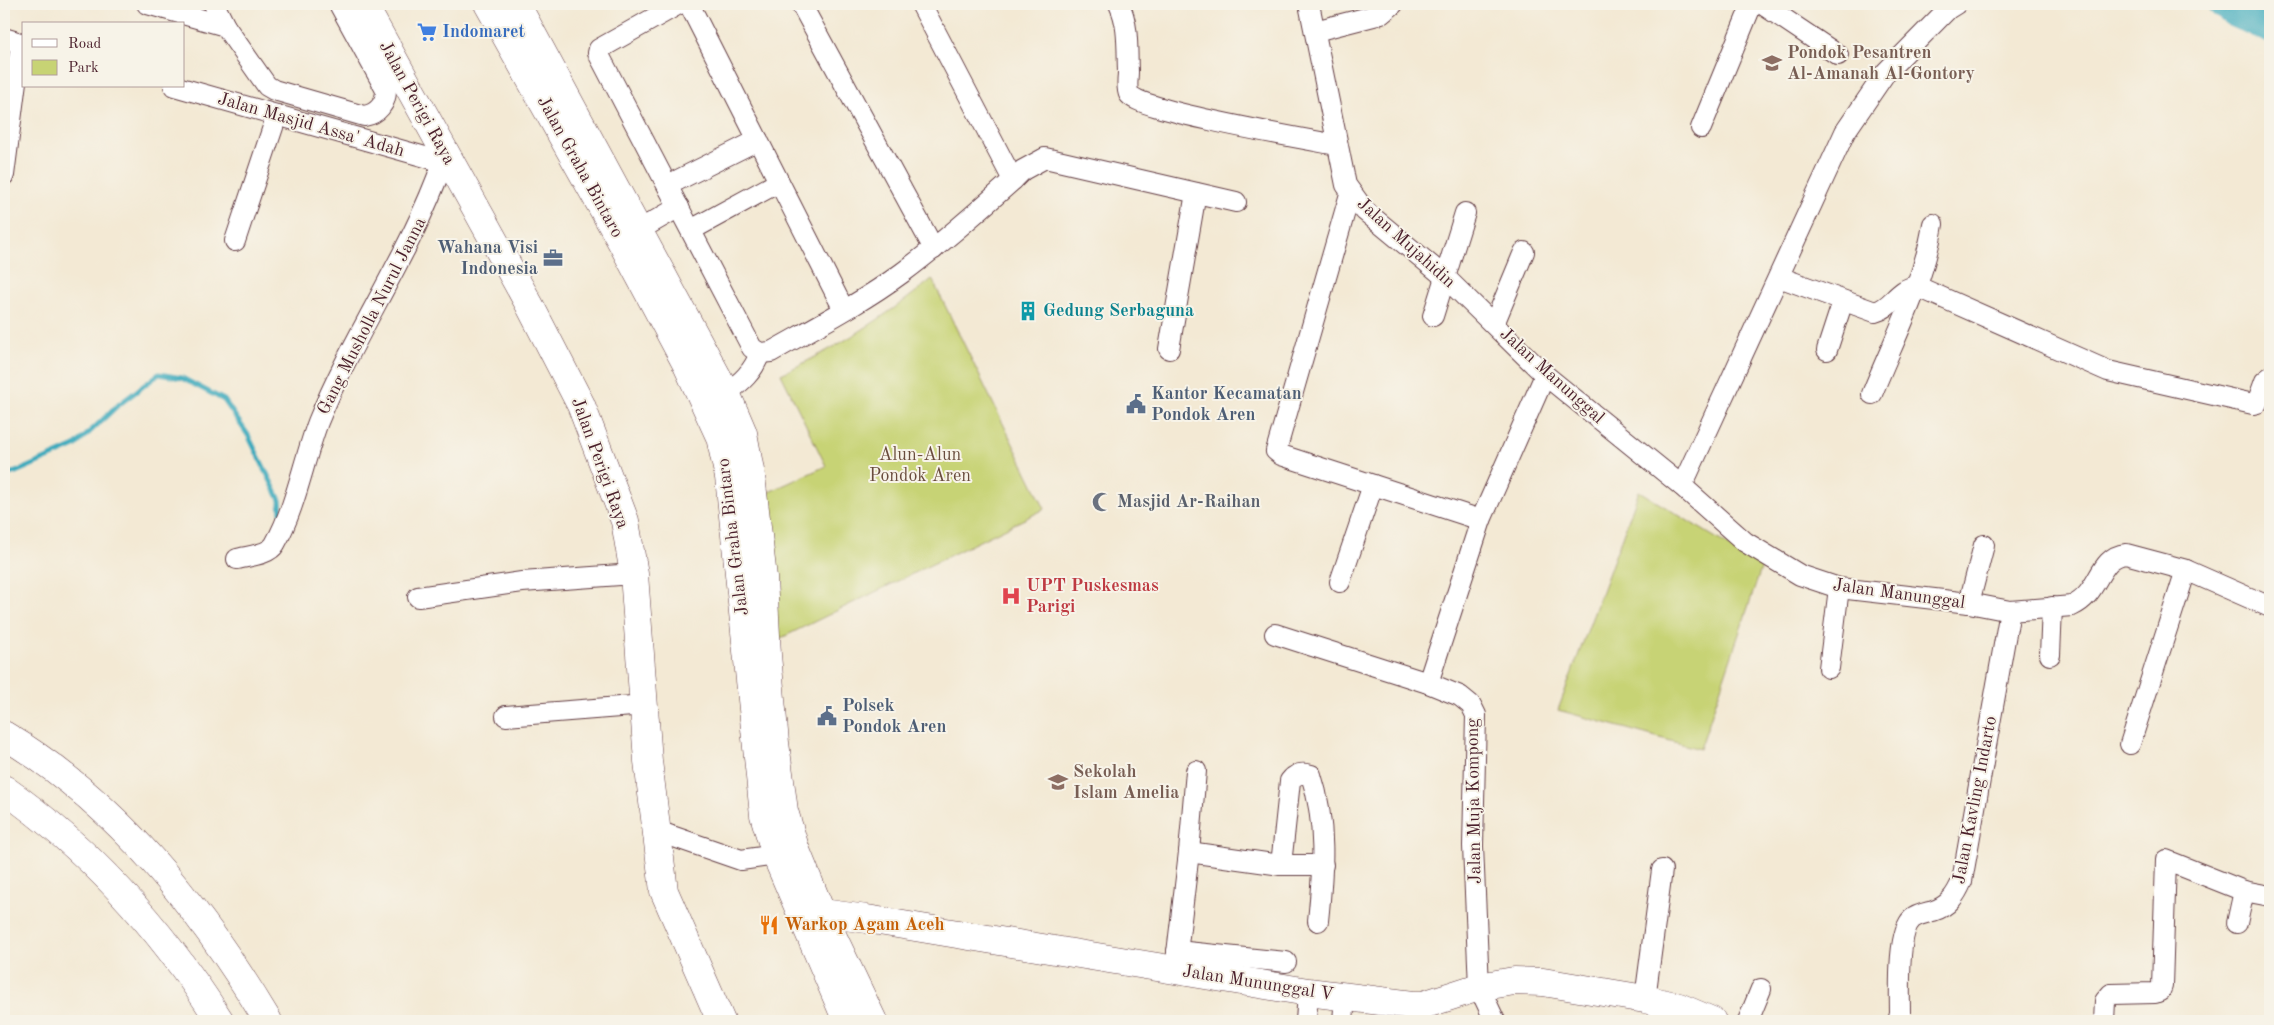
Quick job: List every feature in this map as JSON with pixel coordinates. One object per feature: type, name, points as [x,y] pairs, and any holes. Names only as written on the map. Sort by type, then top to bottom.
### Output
[{"type":"main road","name":"Jalan Perigi Raya","points":[[363,4],[446,161],[529,304],[582,405],[625,522],[634,574],[648,761],[664,891],[720,1020]]},
{"type":"main road","name":"Jalan Graha Bintaro","points":[[488,4],[726,393],[743,432],[751,476],[763,578],[757,654]]},
{"type":"main road","name":"Jalan Graha Bintaro","points":[[516,4],[630,236],[686,365],[720,437],[729,477],[784,811],[785,852],[810,911],[847,1021]]},
{"type":"main road","points":[[5,745],[77,788],[140,844],[187,899],[238,971],[268,1021]]},
{"type":"main road","points":[[4,789],[68,840],[126,895],[175,954],[220,1021]]},
{"type":"main road","name":"Jalan Graha Bintaro","points":[[810,911],[873,1021]]},
{"type":"main road","name":"Jalan Mununggal V","points":[[810,911],[1176,960],[1308,992],[1344,1009],[1423,1005],[1479,987],[1514,981],[1543,982],[1645,999],[1695,1018]]},
{"type":"street","points":[[147,4],[225,26]]},
{"type":"street","points":[[214,4],[225,26],[267,86],[274,90],[364,116],[380,109],[386,98],[386,90],[339,4]]},
{"type":"street","points":[[679,4],[599,49],[598,53],[752,348],[760,353],[771,352],[844,310],[900,274],[934,249],[1014,180],[1023,170],[1045,158],[1236,202]]},
{"type":"street","points":[[689,4],[844,310]]},
{"type":"street","points":[[801,4],[934,249]]},
{"type":"street","points":[[922,4],[1014,180]]},
{"type":"street","points":[[1118,4],[1127,34],[1128,92],[1134,100],[1154,107],[1228,124],[1337,145]]},
{"type":"street","name":"Jalan Mujahidin","points":[[1309,4],[1337,145],[1346,185],[1350,194],[1365,212],[1446,278],[1494,324]]},
{"type":"street","points":[[1315,31],[1381,14],[1393,4]]},
{"type":"street","points":[[1701,128],[1752,4]]},
{"type":"street","points":[[1762,4],[1838,55]]},
{"type":"street","points":[[1682,486],[1845,132],[1886,72],[1948,8],[1956,4]]},
{"type":"street","points":[[4,175],[16,42]]},
{"type":"street","name":"Jalan Masjid Assa' Adah","points":[[181,88],[446,161]]},
{"type":"street","points":[[235,241],[277,116]]},
{"type":"street","points":[[668,185],[758,140]]},
{"type":"street","name":"Gang Musholla Nurul Janna","points":[[237,559],[267,551],[274,546],[286,518],[318,422],[358,336],[408,247],[446,161]]},
{"type":"street","points":[[691,230],[779,182]]},
{"type":"street","points":[[1168,348],[1196,193]]},
{"type":"street","points":[[1350,194],[1276,451],[1281,455],[1481,520]]},
{"type":"street","points":[[630,236],[679,207]]},
{"type":"street","points":[[1433,316],[1465,214]]},
{"type":"street","points":[[1872,394],[1916,286],[1928,252],[1933,224]]},
{"type":"street","points":[[1494,324],[1524,252]]},
{"type":"street","points":[[1779,277],[1875,312],[1881,310],[1903,290],[1916,286],[2108,371],[2253,404],[2257,402],[2265,381],[2270,377]]},
{"type":"street","points":[[1828,350],[1843,301]]},
{"type":"street","name":"Jalan Manunggal","points":[[1494,324],[1545,375],[1682,486],[1745,542],[1800,576],[1839,588],[1969,603],[2010,611],[2072,606],[2081,602],[2090,594],[2109,559],[2116,555],[2126,554],[2186,570],[2270,607]]},
{"type":"street","points":[[726,393],[744,380],[755,366],[760,353]]},
{"type":"street","points":[[1428,683],[1481,520],[1545,375]]},
{"type":"street","points":[[1340,582],[1373,485]]},
{"type":"street","points":[[1969,603],[1984,544]]},
{"type":"street","points":[[2130,744],[2186,570]]},
{"type":"street","points":[[418,597],[522,582],[634,574]]},
{"type":"street","points":[[1829,668],[1839,588]]},
{"type":"street","points":[[2050,655],[2052,608]]},
{"type":"street","name":"Jalan Kavling Indarto","points":[[1898,1021],[1900,1014],[1900,960],[1907,926],[1919,914],[1936,910],[1946,904],[1955,896],[1962,881],[2010,611]]},
{"type":"street","name":"Jalan Muja Kompong","points":[[1275,634],[1428,683],[1460,696],[1471,705],[1476,715],[1473,846],[1479,987]]},
{"type":"street","points":[[506,716],[645,705]]},
{"type":"street","points":[[1196,771],[1189,852],[1176,960],[1286,962]]},
{"type":"street","points":[[1281,865],[1290,781],[1299,774],[1306,774],[1311,776],[1314,784],[1323,832],[1323,865],[1318,922]]},
{"type":"street","points":[[657,831],[742,860],[785,852]]},
{"type":"street","points":[[1189,852],[1281,865],[1323,865]]},
{"type":"street","points":[[2104,1021],[2105,1001],[2111,994],[2155,993],[2160,991],[2162,986],[2166,860],[2244,891],[2270,896]]},
{"type":"street","points":[[1645,999],[1662,870]]},
{"type":"street","points":[[2237,923],[2244,891]]},
{"type":"street","points":[[1479,987],[1495,1021]]},
{"type":"street","points":[[1748,1021],[1761,989]]},
{"type":"street","points":[[1306,1021],[1308,992]]},
{"type":"green space","name":"Alun-Alun Pondok Aren","points":[[932,279],[1045,509],[775,641],[760,496],[826,466],[781,374],[860,331],[896,307]]},
{"type":"green space","points":[[1639,491],[1762,566],[1700,749],[1558,710]]},
{"type":"waterway","points":[[2224,4],[2235,12],[2270,28]]},
{"type":"waterway","points":[[4,475],[16,472],[75,446],[117,406],[159,374],[182,378],[224,400],[248,435],[280,500],[281,512]]},
{"type":"place","name":"Indomaret","points":[[427,32]]},
{"type":"place","name":"Pondok Pesantren Al-Amanah Al-Gontory","points":[[1772,63]]},
{"type":"place","name":"Wahana Visi Indonesia","points":[[553,258]]},
{"type":"place","name":"Gedung Serbaguna","points":[[1028,311]]},
{"type":"place","name":"Kantor Kecamatan Pondok Aren","points":[[1136,404]]},
{"type":"place","name":"Masjid Ar-Raihan","points":[[1102,502]]},
{"type":"place","name":"UPT Puskesmas Parigi","points":[[1011,596]]},
{"type":"place","name":"Polsek Pondok Aren","points":[[827,716]]},
{"type":"place","name":"Sekolah Islam Amelia","points":[[1058,782]]},
{"type":"place","name":"Warkop Agam Aceh","points":[[769,925]]}]
